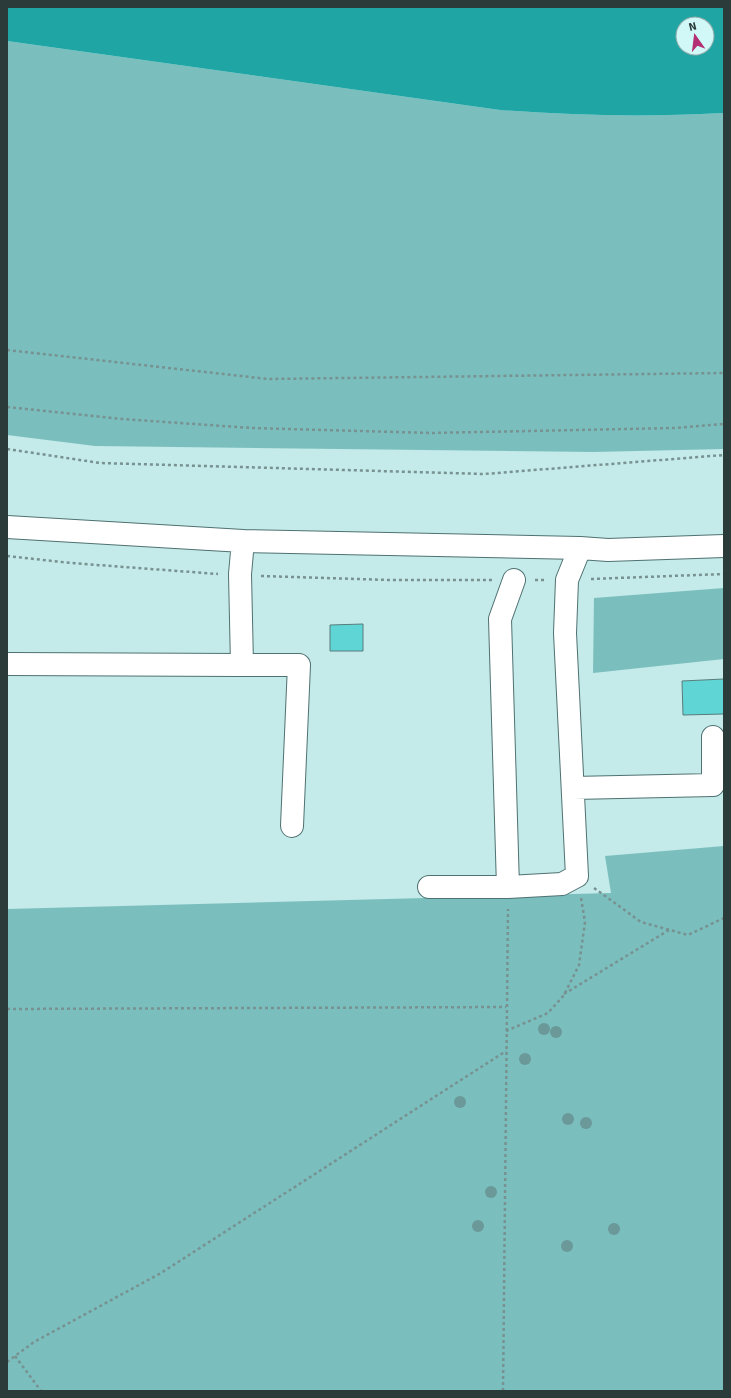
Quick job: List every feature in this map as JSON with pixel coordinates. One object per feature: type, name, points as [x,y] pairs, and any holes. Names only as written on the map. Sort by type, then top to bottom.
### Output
[{"type":"street","points":[[7,527],[243,541],[580,548],[608,550],[724,546]]},
{"type":"street","points":[[242,665],[240,574],[243,541]]},
{"type":"street","points":[[429,887],[508,887],[562,884],[577,876],[565,633],[567,580],[580,548]]},
{"type":"street","points":[[508,887],[500,619],[514,580]]},
{"type":"street","points":[[7,664],[299,665],[292,826]]},
{"type":"street","points":[[573,788],[713,785],[713,737]]},
{"type":"path","points":[[7,350],[268,378],[724,373]]},
{"type":"path","points":[[7,407],[122,419],[252,428],[431,433],[675,428],[724,424]]},
{"type":"path","points":[[7,449],[100,463],[484,474],[724,455]]},
{"type":"path","points":[[7,556],[71,563],[220,574]]},
{"type":"path","points":[[587,580],[724,574]]},
{"type":"path","points":[[254,575],[390,580],[550,580]]},
{"type":"path","points":[[577,876],[641,922],[688,935],[724,918]]},
{"type":"path","points":[[506,1031],[548,1013],[564,994],[579,964],[585,922],[577,876]]},
{"type":"path","points":[[503,1391],[508,887]]},
{"type":"path","points":[[564,994],[669,930]]},
{"type":"path","points":[[7,1009],[506,1007]]},
{"type":"path","points":[[7,1362],[34,1342],[161,1273],[506,1051]]},
{"type":"path","points":[[15,1356],[41,1391]]},
{"type":"shaded area","points":[[7,7],[724,7],[724,113],[612,115],[556,114],[500,110],[7,41]]},
{"type":"shaded area","points":[[7,41],[500,110],[556,114],[612,115],[724,113],[724,449],[593,452],[95,446],[7,435]]},
{"type":"shaded area","points":[[724,588],[724,659],[593,673],[594,598]]},
{"type":"shaded area","points":[[724,846],[724,1391],[7,1391],[7,909],[611,893],[605,856]]},
{"type":"building","points":[[363,624],[363,651],[330,651],[330,625]]},
{"type":"building","points":[[724,679],[724,714],[683,715],[682,681]]}]
